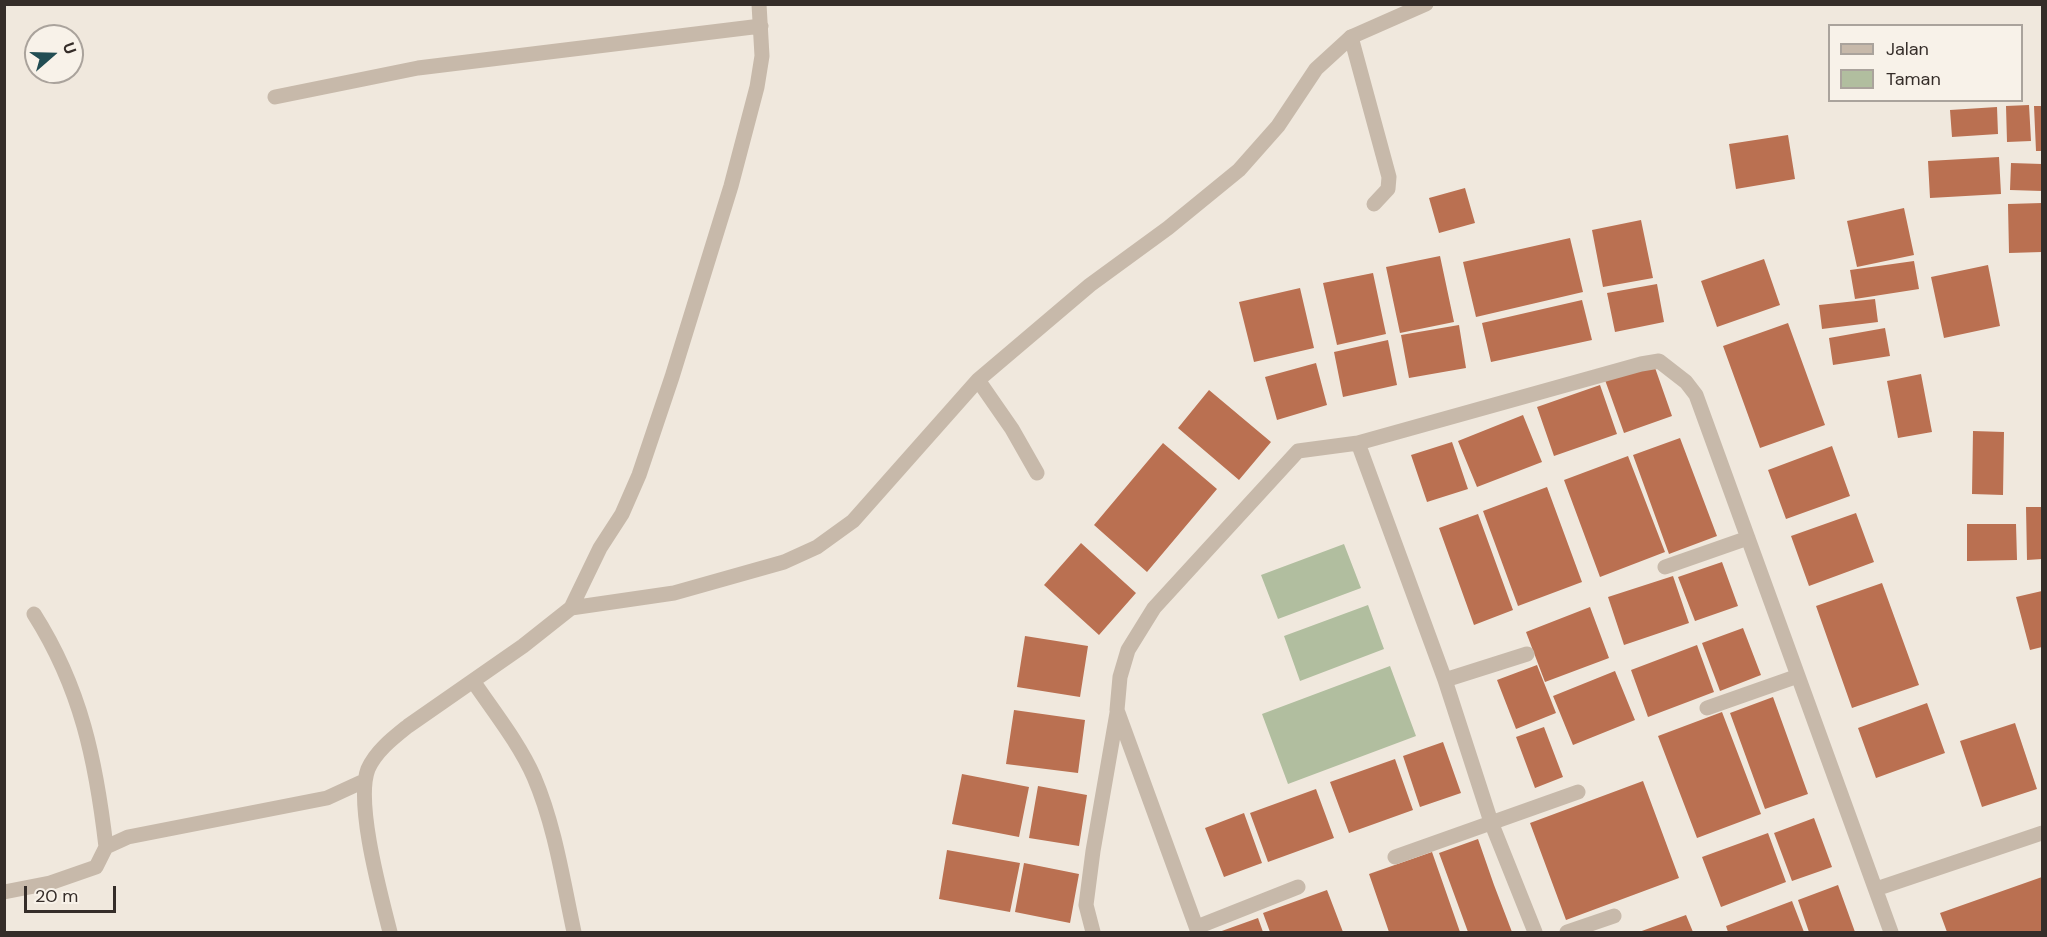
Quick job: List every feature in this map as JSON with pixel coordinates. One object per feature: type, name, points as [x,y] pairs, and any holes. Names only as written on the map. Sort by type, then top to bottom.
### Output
[{"type":"street","points":[[390,933],[375,873],[364,781],[375,757],[391,740],[571,608],[600,548],[622,514],[639,475],[672,377],[731,186],[757,87],[762,56],[759,4]]},
{"type":"street","points":[[571,608],[674,593],[784,562],[817,547],[853,520],[978,380],[1090,285],[1176,221],[1239,170],[1278,126],[1316,69],[1351,37],[1426,4]]},
{"type":"street","points":[[275,97],[418,68],[761,26]]},
{"type":"street","points":[[1351,37],[1389,177],[1388,189],[1374,204]]},
{"type":"street","points":[[1093,933],[1086,905],[1117,710],[1120,677],[1128,650],[1154,608],[1260,494],[1291,456],[1306,448],[1358,443],[1641,364],[1659,361],[1686,382],[1696,395],[1891,933]]},
{"type":"street","points":[[978,380],[1012,429],[1037,473]]},
{"type":"street","points":[[1358,443],[1445,680],[1491,822],[1534,933]]},
{"type":"street","points":[[1665,567],[1748,537]]},
{"type":"street","points":[[4,892],[51,883],[96,867],[106,847],[96,771],[81,708],[62,664],[34,614]]},
{"type":"street","points":[[1445,680],[1527,654]]},
{"type":"street","points":[[1707,708],[1798,676]]},
{"type":"street","points":[[473,681],[520,750],[535,779],[551,832],[574,933]]},
{"type":"street","points":[[1117,710],[1197,930],[1298,887]]},
{"type":"street","points":[[106,847],[128,837],[327,798],[364,781]]},
{"type":"street","points":[[1395,857],[1578,792]]},
{"type":"street","points":[[1876,889],[2043,833]]},
{"type":"street","points":[[1567,933],[1614,916]]},
{"type":"green space","points":[[1344,544],[1361,588],[1278,619],[1261,575]]},
{"type":"green space","points":[[1368,605],[1384,649],[1300,681],[1284,636]]},
{"type":"green space","points":[[1390,666],[1416,736],[1288,784],[1262,714]]},
{"type":"building","points":[[2029,105],[2031,141],[2007,142],[2006,106]]},
{"type":"building","points":[[2034,106],[2042,106],[2042,151],[2036,151]]},
{"type":"building","points":[[1997,107],[1998,134],[1952,137],[1950,110]]},
{"type":"building","points":[[1788,135],[1795,179],[1736,189],[1729,144]]},
{"type":"building","points":[[1999,157],[2001,194],[1930,198],[1928,161]]},
{"type":"building","points":[[2011,163],[2042,164],[2042,191],[2010,190]]},
{"type":"building","points":[[1465,188],[1475,223],[1439,233],[1429,198]]},
{"type":"building","points":[[2042,203],[2042,252],[2009,253],[2008,204]]},
{"type":"building","points":[[1904,208],[1914,255],[1857,267],[1847,221]]},
{"type":"building","points":[[1641,220],[1653,278],[1603,287],[1592,230]]},
{"type":"building","points":[[1570,238],[1583,292],[1476,317],[1463,262]]},
{"type":"building","points":[[1440,256],[1454,322],[1400,333],[1386,267]]},
{"type":"building","points":[[1764,259],[1780,305],[1717,327],[1701,281]]},
{"type":"building","points":[[1914,261],[1919,289],[1855,299],[1850,270]]},
{"type":"building","points":[[1988,265],[2000,326],[1944,338],[1931,277]]},
{"type":"building","points":[[1373,273],[1386,334],[1337,345],[1323,283]]},
{"type":"building","points":[[1657,284],[1664,322],[1615,332],[1607,293]]},
{"type":"building","points":[[1300,288],[1314,348],[1254,362],[1239,302]]},
{"type":"building","points":[[1875,299],[1878,322],[1822,329],[1819,305]]},
{"type":"building","points":[[1582,300],[1592,340],[1491,362],[1482,323]]},
{"type":"building","points":[[1788,323],[1825,425],[1760,448],[1723,346]]},
{"type":"building","points":[[1459,325],[1466,368],[1409,378],[1401,335]]},
{"type":"building","points":[[1885,328],[1890,356],[1833,365],[1829,338]]},
{"type":"building","points":[[1388,340],[1397,385],[1343,397],[1334,352]]},
{"type":"building","points":[[1653,362],[1672,416],[1624,433],[1605,380]]},
{"type":"building","points":[[1316,363],[1327,405],[1277,420],[1265,377]]},
{"type":"building","points":[[1921,374],[1932,432],[1898,438],[1887,381]]},
{"type":"building","points":[[1600,385],[1617,434],[1554,456],[1537,407]]},
{"type":"building","points":[[1209,390],[1271,442],[1239,480],[1178,428]]},
{"type":"building","points":[[1523,415],[1542,462],[1477,487],[1458,441]]},
{"type":"building","points":[[1973,431],[2004,432],[2003,495],[1972,494]]},
{"type":"building","points":[[1680,438],[1717,536],[1669,554],[1633,455]]},
{"type":"building","points":[[1452,442],[1468,489],[1427,502],[1411,455]]},
{"type":"building","points":[[1163,443],[1217,489],[1147,572],[1094,525]]},
{"type":"building","points":[[1832,446],[1850,496],[1786,519],[1768,470]]},
{"type":"building","points":[[1628,456],[1665,552],[1600,577],[1564,480]]},
{"type":"building","points":[[1547,487],[1582,582],[1518,606],[1483,511]]},
{"type":"building","points":[[2026,507],[2042,507],[2042,559],[2027,560]]},
{"type":"building","points":[[1856,513],[1874,562],[1809,586],[1791,536]]},
{"type":"building","points":[[1478,514],[1513,610],[1474,625],[1439,528]]},
{"type":"building","points":[[1967,524],[2016,524],[2017,560],[1967,561]]},
{"type":"building","points":[[1081,543],[1136,593],[1099,635],[1044,585]]},
{"type":"building","points":[[1722,562],[1738,606],[1695,621],[1678,577]]},
{"type":"building","points":[[1673,576],[1689,623],[1624,645],[1608,597]]},
{"type":"building","points":[[1882,583],[1919,685],[1852,708],[1816,606]]},
{"type":"building","points":[[2042,591],[2042,647],[2030,650],[2016,597]]},
{"type":"building","points":[[1590,607],[1609,658],[1545,682],[1526,632]]},
{"type":"building","points":[[1743,628],[1761,675],[1720,691],[1702,643]]},
{"type":"building","points":[[1025,636],[1088,646],[1080,697],[1017,687]]},
{"type":"building","points":[[1697,645],[1714,692],[1648,717],[1631,670]]},
{"type":"building","points":[[1537,665],[1556,713],[1516,729],[1497,680]]},
{"type":"building","points":[[1615,671],[1635,720],[1573,745],[1553,696]]},
{"type":"building","points":[[1773,697],[1808,794],[1765,809],[1730,713]]},
{"type":"building","points":[[1927,703],[1945,753],[1876,778],[1858,728]]},
{"type":"building","points":[[1014,710],[1085,720],[1078,773],[1006,764]]},
{"type":"building","points":[[1722,712],[1761,814],[1697,838],[1658,736]]},
{"type":"building","points":[[2015,723],[2037,789],[1982,807],[1960,741]]},
{"type":"building","points":[[1544,727],[1563,777],[1535,788],[1516,737]]},
{"type":"building","points":[[1443,742],[1461,793],[1420,807],[1403,756]]},
{"type":"building","points":[[1395,759],[1413,810],[1349,833],[1330,782]]},
{"type":"building","points":[[962,774],[1029,787],[1019,837],[952,824]]},
{"type":"building","points":[[1643,781],[1679,878],[1566,920],[1530,823]]},
{"type":"building","points":[[1038,786],[1087,795],[1079,846],[1029,838]]},
{"type":"building","points":[[1316,789],[1334,838],[1268,862],[1250,813]]},
{"type":"building","points":[[1244,813],[1262,863],[1224,877],[1205,828]]},
{"type":"building","points":[[1814,818],[1832,867],[1792,881],[1774,833]]},
{"type":"building","points":[[1768,833],[1786,882],[1721,907],[1702,857]]},
{"type":"building","points":[[1478,839],[1512,932],[1468,932],[1439,853]]},
{"type":"building","points":[[947,850],[1020,863],[1010,912],[939,899]]},
{"type":"building","points":[[1432,852],[1460,932],[1389,932],[1369,874]]},
{"type":"building","points":[[1024,863],[1079,874],[1070,923],[1015,912]]},
{"type":"building","points":[[2042,877],[2042,932],[1947,932],[1940,913]]},
{"type":"building","points":[[1838,885],[1855,932],[1809,932],[1798,900]]},
{"type":"building","points":[[1327,890],[1343,932],[1270,932],[1263,913]]},
{"type":"building","points":[[1792,901],[1804,932],[1728,932],[1726,926]]},
{"type":"building","points":[[1686,915],[1693,932],[1639,932]]},
{"type":"building","points":[[1258,918],[1263,932],[1219,932]]}]
